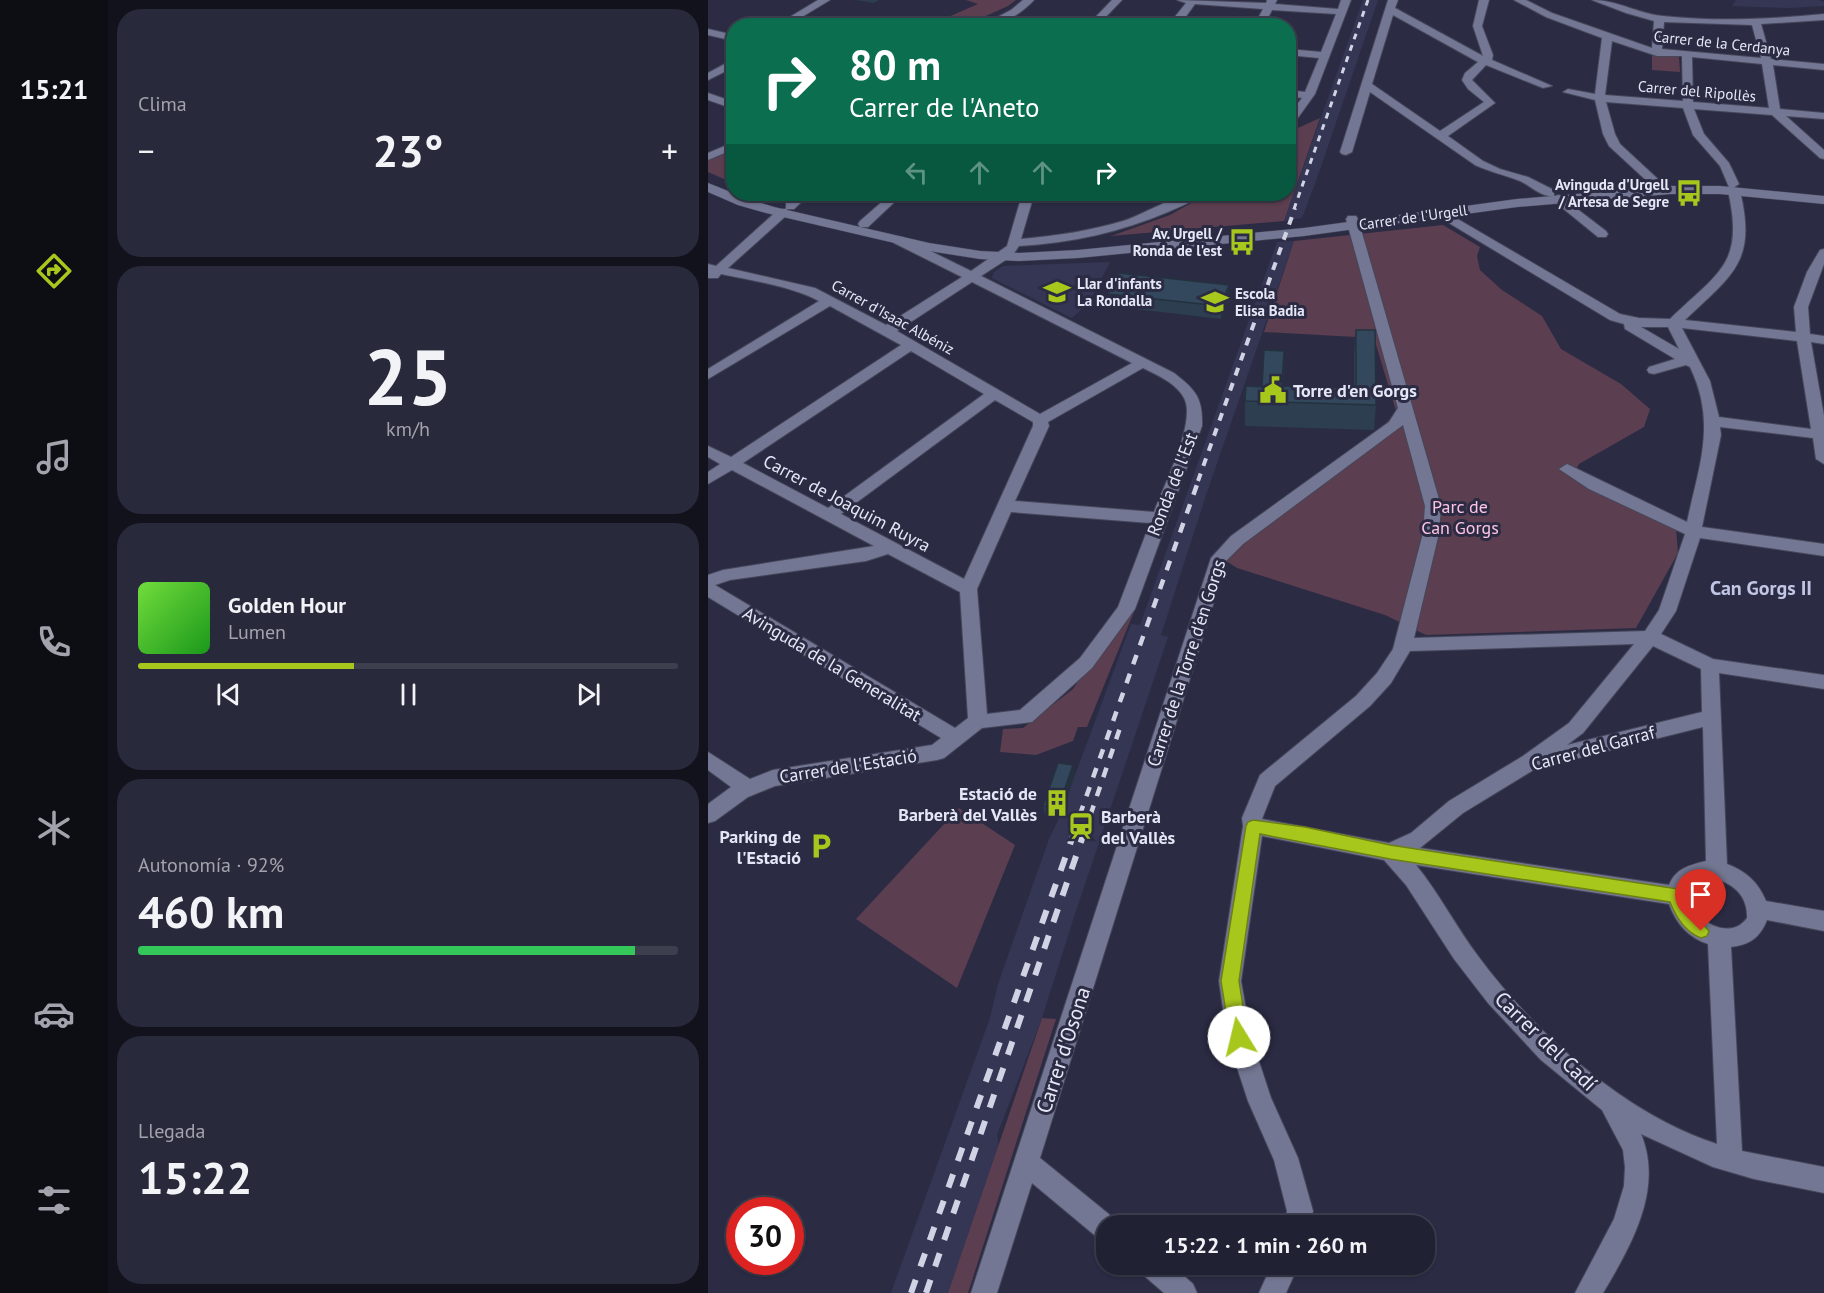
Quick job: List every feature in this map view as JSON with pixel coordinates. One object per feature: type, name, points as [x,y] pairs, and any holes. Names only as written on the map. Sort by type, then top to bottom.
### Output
[{"type":"street","points":[[793,18],[825,0]]},
{"type":"street","points":[[1009,18],[1029,0]]},
{"type":"street","points":[[1099,18],[1117,0]]},
{"type":"street","points":[[1178,18],[1187,0],[1270,3],[1342,12]]},
{"type":"street","points":[[1296,113],[1309,96],[1346,0]]},
{"type":"street","points":[[1442,136],[1490,103],[1486,96],[1468,84],[1467,80],[1469,75],[1485,61],[1488,53],[1478,34],[1477,23],[1484,0]]},
{"type":"street","name":"Carrer de la Cerdanya","points":[[1519,0],[1606,38],[1658,53],[1824,67]]},
{"type":"street","points":[[1597,0],[1641,15],[1663,19],[1756,22],[1824,17]]},
{"type":"street","points":[[1263,18],[1270,3]]},
{"type":"street","points":[[1346,152],[1392,5],[1485,61],[1547,86]]},
{"type":"street","points":[[1001,18],[1020,8]]},
{"type":"street","points":[[1658,53],[1659,20],[1663,19]]},
{"type":"street","points":[[1756,22],[1767,62],[1775,112],[1824,156]]},
{"type":"street","points":[[708,40],[713,33]]},
{"type":"street","points":[[1606,38],[1600,98],[1608,134],[1615,146],[1654,181],[1655,185]]},
{"type":"street","points":[[1296,53],[1325,55]]},
{"type":"street","points":[[708,65],[726,55]]},
{"type":"street","points":[[1674,323],[1731,264],[1739,248],[1740,234],[1734,187],[1725,165],[1699,135],[1689,105],[1687,56]]},
{"type":"street","points":[[708,77],[726,67]]},
{"type":"street","points":[[1366,85],[1485,166],[1524,179],[1555,196],[1602,234]]},
{"type":"street","name":"Carrer del Ripollès","points":[[1568,92],[1600,98],[1824,116]]},
{"type":"street","points":[[1296,94],[1309,96]]},
{"type":"street","points":[[708,96],[726,103]]},
{"type":"street","points":[[708,151],[726,143]]},
{"type":"street","points":[[708,157],[726,149]]},
{"type":"street","points":[[708,177],[726,185]]},
{"type":"street","name":"Carrer de l'Urgell","points":[[1009,251],[1052,257],[1440,214],[1555,196],[1655,185],[1824,192]]},
{"type":"street","name":"Ronda de l'Est","points":[[708,187],[726,195]]},
{"type":"street","name":"Carrer de l'Urgell","points":[[1353,223],[1512,196],[1734,187],[1824,200]]},
{"type":"street","name":"Ronda de l'Est","points":[[741,201],[936,240],[1009,251]]},
{"type":"street","name":"Ronda de l'Est","points":[[765,201],[898,240],[952,251],[1009,251]]},
{"type":"street","points":[[712,273],[796,201]]},
{"type":"street","points":[[864,224],[889,201]]},
{"type":"street","points":[[1009,251],[1026,201]]},
{"type":"street","points":[[887,331],[1009,251],[1106,230],[1155,214],[1181,201]]},
{"type":"street","points":[[1440,214],[1616,317],[1686,360],[1699,372]]},
{"type":"street","points":[[1299,1215],[1286,1158],[1260,1101],[1239,1037],[1230,981],[1253,826],[1252,818],[1267,781],[1363,701],[1384,678],[1404,645],[1431,533],[1433,506],[1353,223]]},
{"type":"street","name":"Ronda de l'Est","points":[[898,240],[1169,376],[1187,390],[1196,406],[1194,426],[1126,609],[1086,663],[1025,717],[994,722],[978,721]]},
{"type":"street","points":[[1824,253],[1813,272],[1801,307],[1803,338],[1822,435],[1824,459]]},
{"type":"street","name":"Carrer d'Isaac Albéniz","points":[[712,273],[793,286],[829,301],[887,331],[1040,420]]},
{"type":"street","points":[[708,375],[829,301]]},
{"type":"street","points":[[1616,317],[1641,325],[1674,323],[1824,340]]},
{"type":"street","points":[[1530,762],[1576,728],[1650,637],[1666,611],[1693,531],[1713,435],[1713,421],[1699,372],[1684,349],[1674,323]]},
{"type":"street","points":[[708,479],[910,345]]},
{"type":"street","points":[[1654,370],[1686,360]]},
{"type":"street","points":[[957,738],[978,721],[968,589],[1041,426],[1040,420],[1142,363]]},
{"type":"street","points":[[829,515],[995,393]]},
{"type":"street","name":"Carrer de la Torre d'en Gorgs","points":[[1140,807],[1219,558],[1237,540],[1395,425],[1406,406]]},
{"type":"street","points":[[1713,421],[1822,435]]},
{"type":"street","points":[[1381,435],[1399,430],[1417,444]]},
{"type":"street","name":"Carrer de Joaquim Ruyra","points":[[708,451],[968,589]]},
{"type":"street","points":[[1567,469],[1595,485],[1693,531],[1824,550]]},
{"type":"street","points":[[1005,506],[1158,518]]},
{"type":"street","points":[[708,581],[729,574],[866,555],[890,547]]},
{"type":"street","name":"Avinguda de la Generalitat","points":[[708,589],[957,738]]},
{"type":"street","points":[[1404,645],[1650,637],[1710,665],[1824,682]]},
{"type":"street","points":[[1710,665],[1717,870]]},
{"type":"street","name":"Carrer del Garraf","points":[[1390,852],[1418,839],[1456,807],[1530,762],[1712,717]]},
{"type":"street","name":"Carrer de l'Estació","points":[[708,815],[741,791],[773,778],[937,752],[957,738]]},
{"type":"street","points":[[708,760],[748,788]]},
{"type":"street","name":"Carrer d'Osona","points":[[984,1293],[1140,807]]},
{"type":"street","points":[[1253,826],[1305,834],[1390,852],[1678,896]]},
{"type":"street","name":"Carrer del Cadí","points":[[1390,852],[1419,883],[1471,965],[1506,1006],[1557,1058],[1611,1102],[1670,1137],[1714,1155],[1824,1180]]},
{"type":"street","points":[[1698,870],[1717,870],[1729,873],[1742,881],[1752,892],[1758,909],[1757,922],[1747,933],[1735,938],[1719,937],[1701,931],[1689,922],[1678,902],[1679,886],[1684,877],[1698,870]]},
{"type":"street","points":[[1758,909],[1824,921]]},
{"type":"street","points":[[1719,937],[1730,1159]]},
{"type":"street","points":[[1588,1293],[1629,1215],[1638,1184],[1636,1152],[1611,1102]]},
{"type":"street","points":[[1027,1163],[1096,1220]]},
{"type":"street","points":[[1163,1275],[1184,1293]]},
{"type":"street","points":[[1272,1293],[1281,1275]]},
{"type":"shaded area","points":[[1363,0],[1378,0],[1302,218],[1284,221],[1291,201],[1296,201],[1296,187]]},
{"type":"shaded area","points":[[1736,0],[1819,0],[1824,2],[1824,6],[1788,8],[1732,6]]},
{"type":"shaded area","points":[[1294,241],[1206,495],[1161,635],[1168,637],[1042,1018],[997,1135],[999,1146],[948,1293],[891,1293],[990,1018],[998,984],[1049,839],[1060,816],[1131,624],[1140,625],[1277,242]]},
{"type":"shaded area","name":"Llar d'infants La Rondalla","points":[[1110,262],[1090,301],[1072,318],[992,278],[994,272],[1003,266]]},
{"type":"green space","points":[[966,0],[1016,0],[981,18],[946,18],[978,4]]},
{"type":"green space","points":[[1652,55],[1679,57],[1680,72],[1652,70]]},
{"type":"green space","points":[[1320,118],[1296,187],[1296,129]]},
{"type":"green space","points":[[726,152],[726,180],[708,172],[708,160]]},
{"type":"green space","points":[[1195,201],[1291,201],[1284,221],[1111,236],[1170,215]]},
{"type":"green space","name":"Parc de Can Gorgs","points":[[1443,225],[1480,247],[1477,256],[1480,270],[1502,290],[1542,316],[1561,349],[1621,384],[1650,409],[1644,427],[1579,464],[1571,478],[1676,528],[1678,553],[1636,628],[1426,635],[1385,615],[1237,568],[1214,553],[1379,432],[1396,411],[1374,338],[1264,332],[1294,241]]},
{"type":"green space","points":[[1132,601],[1138,602],[1087,727],[1078,727],[1073,741],[1036,755],[1000,752],[1003,729],[1023,728],[1073,689]]},
{"type":"green space","points":[[959,808],[1015,845],[957,988],[856,919]]},
{"type":"green space","points":[[1042,1018],[1056,1019],[968,1293],[948,1293]]},
{"type":"building","points":[[1119,273],[1229,285],[1221,306],[1108,294]]},
{"type":"building","points":[[1356,330],[1375,330],[1376,405],[1245,401],[1246,386],[1262,387],[1264,350],[1284,351],[1282,386],[1356,388]]},
{"type":"building","points":[[1058,763],[1073,765],[1058,808],[1043,806]]},
{"type":"railway","points":[[1294,209],[1368,0]]},
{"type":"railway","points":[[1198,481],[1295,208]]},
{"type":"railway","points":[[1073,834],[1199,479]]},
{"type":"railway","points":[[1084,834],[1120,728]]},
{"type":"railway","points":[[911,1293],[1074,833]]},
{"type":"railway","points":[[926,1293],[1084,833]]},
{"type":"place","name":"Avinguda d'Urgell / Artesa de Segre","points":[[1689,193]]},
{"type":"place","name":"Av. Urgell / Ronda de l'est","points":[[1242,242]]},
{"type":"place","name":"Llar d'infants La Rondalla","points":[[1057,292]]},
{"type":"place","name":"Escola Elisa Badia","points":[[1215,302]]},
{"type":"place","name":"Torre d'en Gorgs","points":[[1273,390]]},
{"type":"place","name":"Estació de Barberà del Vallès","points":[[1057,803]]},
{"type":"place","name":"Barberà del Vallès","points":[[1081,826]]},
{"type":"place","name":"Parking de l'Estació","points":[[821,846]]},
{"type":"district","name":"Can Gorgs II","points":[[1761,588]]},
{"type":"route","points":[[1239,1037],[1230,981],[1253,826],[1305,834],[1390,852],[1678,896],[1683,914],[1701,931]]}]
